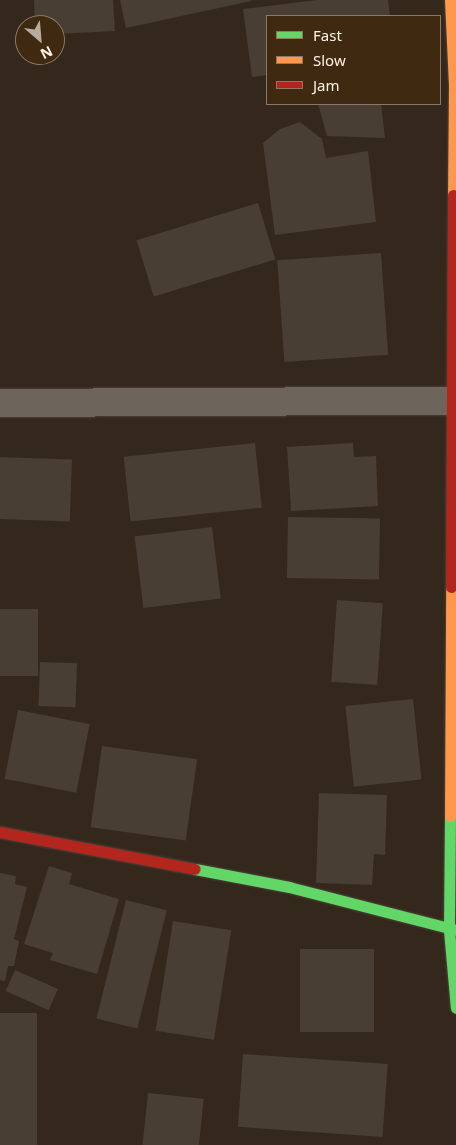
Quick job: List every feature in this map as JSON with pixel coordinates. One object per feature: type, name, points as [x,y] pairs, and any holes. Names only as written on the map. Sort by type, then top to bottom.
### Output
[{"type":"street","points":[[450,0],[454,85],[453,930],[456,1008]]},
{"type":"street","points":[[0,403],[453,401]]},
{"type":"street","points":[[0,832],[289,887],[453,930]]},
{"type":"building","points":[[34,0],[113,0],[115,31],[65,34],[65,15],[35,15]]},
{"type":"building","points":[[120,0],[251,0],[251,1],[126,28]]},
{"type":"building","points":[[317,0],[388,0],[390,15],[266,15],[266,75],[252,77],[243,9]]},
{"type":"building","points":[[318,105],[381,105],[385,138],[327,136]]},
{"type":"building","points":[[300,122],[322,139],[326,158],[368,151],[376,222],[275,235],[263,143],[280,129]]},
{"type":"building","points":[[258,203],[275,259],[154,297],[137,240]]},
{"type":"building","points":[[381,253],[388,355],[284,362],[277,260]]},
{"type":"building","points":[[255,443],[262,508],[131,521],[124,457]]},
{"type":"building","points":[[353,443],[354,457],[376,456],[378,506],[291,511],[287,447]]},
{"type":"building","points":[[0,457],[72,460],[70,521],[0,519]]},
{"type":"building","points":[[288,517],[380,519],[379,580],[287,578]]},
{"type":"building","points":[[212,527],[221,598],[143,608],[135,537]]},
{"type":"building","points":[[337,600],[383,603],[377,685],[331,682]]},
{"type":"building","points":[[0,609],[38,609],[38,676],[0,676]]},
{"type":"building","points":[[40,662],[77,663],[75,707],[38,706]]},
{"type":"building","points":[[413,699],[421,780],[354,787],[345,706]]},
{"type":"building","points":[[18,710],[90,724],[76,793],[5,779]]},
{"type":"building","points":[[102,746],[197,759],[186,841],[91,827]]},
{"type":"building","points":[[319,793],[387,795],[385,855],[374,854],[372,885],[316,883]]},
{"type":"building","points":[[49,866],[72,873],[69,884],[119,899],[97,974],[50,960],[53,953],[24,944]]},
{"type":"building","points":[[0,873],[16,876],[15,884],[27,887],[14,939],[19,941],[14,966],[8,966],[5,981],[0,980]]},
{"type":"building","points":[[126,900],[167,910],[137,1029],[96,1018]]},
{"type":"building","points":[[173,921],[231,930],[214,1040],[156,1031]]},
{"type":"building","points":[[300,949],[374,949],[374,1032],[300,1032]]},
{"type":"building","points":[[15,970],[58,989],[49,1010],[6,991]]},
{"type":"building","points":[[0,1013],[37,1013],[37,1145],[0,1145]]},
{"type":"building","points":[[243,1054],[388,1064],[383,1137],[238,1127]]},
{"type":"building","points":[[148,1093],[204,1099],[199,1145],[143,1145]]},
{"type":"traffic: fast","points":[[450,816],[449,930],[456,1008]]},
{"type":"traffic: fast","points":[[195,869],[289,887],[456,930]]},
{"type":"traffic: slow","points":[[450,0],[454,85],[453,195]]},
{"type":"traffic: slow","points":[[450,816],[451,587]]},
{"type":"traffic: jam","points":[[451,587],[453,195]]},
{"type":"traffic: jam","points":[[0,832],[195,869]]}]
